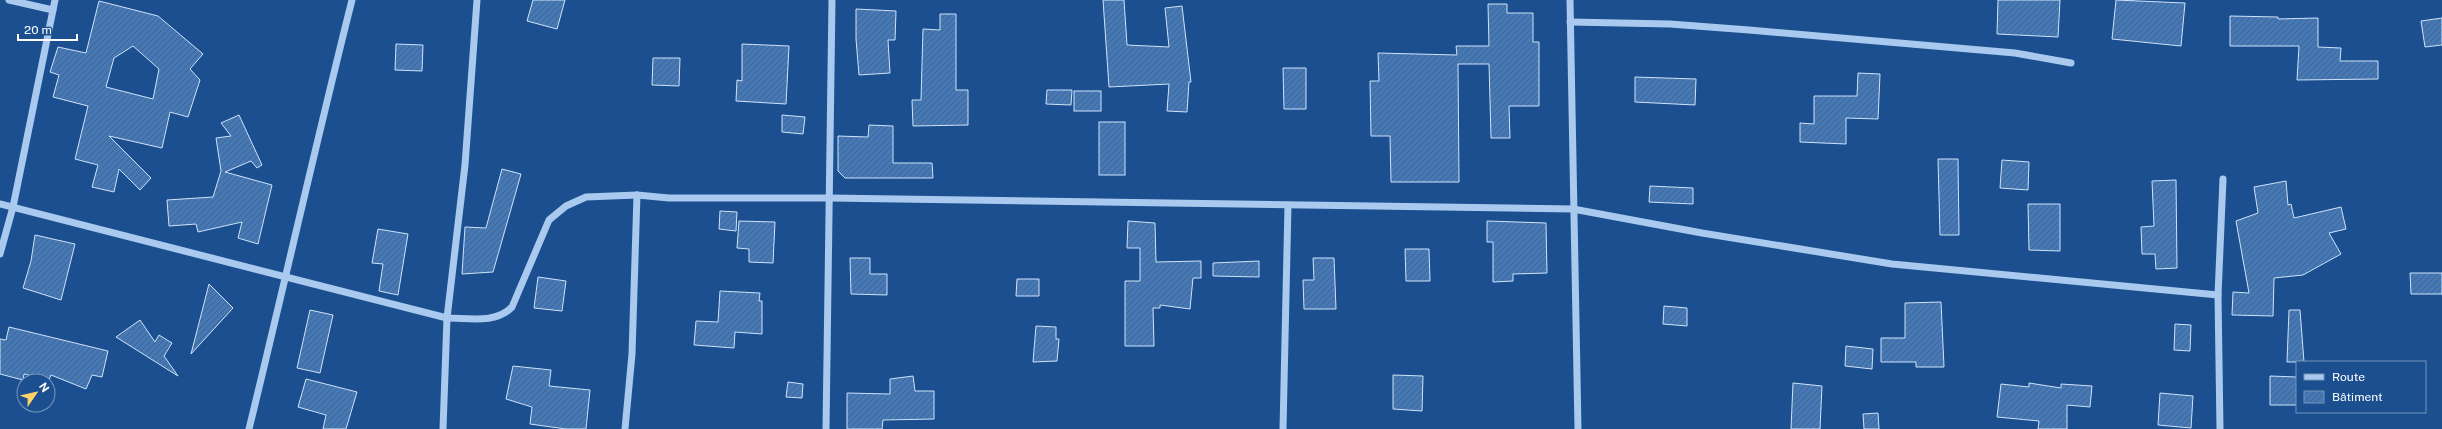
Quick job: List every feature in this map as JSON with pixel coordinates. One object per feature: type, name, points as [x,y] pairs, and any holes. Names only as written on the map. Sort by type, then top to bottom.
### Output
[{"type":"street","points":[[9,0],[53,10]]},
{"type":"street","points":[[0,254],[13,207],[56,0]]},
{"type":"street","points":[[248,429],[286,279],[319,130],[352,0]]},
{"type":"street","points":[[443,429],[447,318],[465,165],[477,0]]},
{"type":"street","points":[[826,429],[832,0]]},
{"type":"street","points":[[1570,0],[1578,429]]},
{"type":"street","points":[[1570,22],[1670,24],[1749,30],[2015,53],[2071,63]]},
{"type":"street","points":[[2220,429],[2218,295],[2223,179]]},
{"type":"street","points":[[625,429],[632,354],[637,195]]},
{"type":"street","points":[[0,204],[286,279],[447,318],[497,318],[504,314],[512,306],[549,220],[566,206],[586,196],[637,195],[723,199],[829,198],[1574,209],[1688,231],[1892,264],[2218,295]]},
{"type":"street","points":[[1283,429],[1288,205]]},
{"type":"building","points":[[533,0],[565,0],[557,29],[527,21]]},
{"type":"building","points":[[1103,0],[1124,0],[1127,45],[1169,47],[1165,8],[1182,6],[1191,82],[1189,82],[1187,112],[1167,111],[1169,84],[1109,87]]},
{"type":"building","points":[[1998,0],[2060,0],[2058,37],[1997,34]]},
{"type":"building","points":[[2116,0],[2185,3],[2181,46],[2112,39]]},
{"type":"building","points":[[99,1],[158,16],[203,54],[190,69],[200,80],[188,117],[170,112],[162,148],[109,136],[151,178],[140,190],[119,169],[114,192],[92,187],[98,165],[75,159],[88,106],[53,97],[59,75],[50,72],[58,47],[86,53]],"holes":[[[133,46],[159,69],[153,99],[106,87],[114,58]]]},
{"type":"building","points":[[1488,4],[1507,4],[1507,13],[1533,13],[1533,42],[1539,42],[1539,106],[1509,106],[1510,138],[1491,138],[1489,64],[1458,64],[1459,182],[1391,182],[1390,136],[1371,136],[1370,81],[1379,81],[1378,53],[1457,55],[1456,46],[1489,46]]},
{"type":"building","points":[[856,9],[896,11],[895,40],[888,40],[890,73],[859,75],[856,39]]},
{"type":"building","points":[[940,14],[956,14],[956,90],[968,90],[968,125],[913,126],[912,100],[921,100],[923,29],[940,30]]},
{"type":"building","points":[[2230,16],[2278,17],[2278,19],[2318,18],[2318,47],[2341,48],[2340,61],[2378,61],[2378,79],[2297,80],[2299,46],[2230,46]]},
{"type":"building","points":[[2442,18],[2442,45],[2425,47],[2421,21]]},
{"type":"building","points":[[396,44],[423,45],[422,71],[395,70]]},
{"type":"building","points":[[742,44],[789,46],[786,104],[736,101],[737,80],[742,81]]},
{"type":"building","points":[[653,58],[680,58],[679,86],[652,85]]},
{"type":"building","points":[[1283,68],[1306,68],[1306,109],[1284,109]]},
{"type":"building","points":[[1858,73],[1880,74],[1878,119],[1846,118],[1846,144],[1800,142],[1800,123],[1814,124],[1814,96],[1857,96]]},
{"type":"building","points":[[1635,77],[1696,79],[1695,105],[1635,102]]},
{"type":"building","points":[[1047,90],[1072,90],[1071,105],[1046,104]]},
{"type":"building","points":[[1074,91],[1101,91],[1101,111],[1074,111]]},
{"type":"building","points":[[239,115],[262,165],[257,168],[251,161],[225,172],[272,185],[258,244],[238,238],[242,222],[198,232],[196,224],[169,226],[167,200],[213,197],[221,171],[216,138],[231,136],[221,123]]},
{"type":"building","points":[[782,115],[805,117],[803,134],[782,132]]},
{"type":"building","points":[[1099,122],[1125,122],[1125,175],[1099,175]]},
{"type":"building","points":[[869,125],[893,126],[893,163],[932,163],[933,178],[845,178],[838,171],[838,136],[868,137]]},
{"type":"building","points":[[1938,159],[1958,159],[1959,235],[1940,235]]},
{"type":"building","points":[[2002,160],[2029,162],[2028,190],[2000,188]]},
{"type":"building","points":[[502,169],[521,174],[493,272],[462,274],[465,227],[486,228]]},
{"type":"building","points":[[2176,180],[2177,268],[2156,269],[2155,254],[2142,254],[2141,227],[2154,226],[2152,181]]},
{"type":"building","points":[[2286,181],[2288,205],[2291,204],[2294,218],[2341,207],[2346,229],[2329,233],[2341,254],[2303,275],[2274,278],[2273,316],[2232,315],[2233,292],[2249,293],[2236,221],[2258,213],[2254,187]]},
{"type":"building","points":[[1650,186],[1693,188],[1693,204],[1649,202]]},
{"type":"building","points":[[2028,204],[2060,204],[2060,251],[2029,250]]},
{"type":"building","points":[[720,211],[737,212],[736,231],[719,229]]},
{"type":"building","points":[[739,221],[775,222],[773,263],[749,262],[749,249],[737,248]]},
{"type":"building","points":[[1128,221],[1155,223],[1156,262],[1201,261],[1201,278],[1193,278],[1190,309],[1160,305],[1160,308],[1153,308],[1154,346],[1125,346],[1125,281],[1140,281],[1140,248],[1127,248]]},
{"type":"building","points":[[1487,221],[1546,223],[1547,273],[1513,274],[1513,281],[1493,282],[1493,242],[1487,242]]},
{"type":"building","points":[[378,229],[408,234],[398,295],[379,291],[383,264],[372,263]]},
{"type":"building","points":[[35,235],[75,244],[61,300],[23,288],[31,261]]},
{"type":"building","points":[[1405,249],[1429,249],[1430,281],[1406,281]]},
{"type":"building","points":[[850,258],[870,258],[870,274],[887,274],[887,295],[851,294]]},
{"type":"building","points":[[1313,258],[1334,258],[1336,309],[1304,309],[1303,280],[1314,280]]},
{"type":"building","points":[[1259,261],[1259,277],[1213,276],[1213,263]]},
{"type":"building","points":[[2410,273],[2442,273],[2442,294],[2411,294]]},
{"type":"building","points":[[538,277],[566,281],[562,311],[534,308]]},
{"type":"building","points":[[1017,279],[1039,279],[1039,296],[1016,296]]},
{"type":"building","points":[[209,284],[233,308],[191,354]]},
{"type":"building","points":[[720,291],[760,293],[759,301],[762,301],[762,334],[735,332],[734,348],[694,345],[696,321],[718,322]]},
{"type":"building","points":[[1941,302],[1944,367],[1916,367],[1916,362],[1881,362],[1881,338],[1905,338],[1905,303]]},
{"type":"building","points":[[1664,306],[1687,308],[1687,326],[1663,324]]},
{"type":"building","points":[[310,310],[333,315],[320,373],[297,368]]},
{"type":"building","points":[[2289,310],[2300,310],[2304,361],[2287,362]]},
{"type":"building","points":[[140,320],[155,342],[159,335],[172,343],[164,356],[178,376],[116,337]]},
{"type":"building","points":[[2175,324],[2191,325],[2190,351],[2174,350]]},
{"type":"building","points":[[1036,326],[1056,327],[1056,339],[1059,339],[1057,361],[1033,362]]},
{"type":"building","points":[[9,327],[108,351],[102,377],[92,375],[86,389],[56,377],[56,373],[16,373],[16,378],[0,374],[0,339],[6,340]]},
{"type":"building","points":[[1846,346],[1873,349],[1872,369],[1845,366]]},
{"type":"building","points":[[513,366],[551,370],[549,386],[590,390],[586,429],[566,429],[530,424],[532,407],[506,399]]},
{"type":"building","points":[[1393,375],[1423,376],[1422,411],[1393,409]]},
{"type":"building","points":[[913,376],[915,391],[934,391],[934,419],[883,420],[882,429],[847,429],[847,393],[890,394],[890,379]]},
{"type":"building","points":[[2270,376],[2296,377],[2296,405],[2270,405]]},
{"type":"building","points":[[306,379],[357,392],[346,429],[323,429],[326,415],[298,407]]},
{"type":"building","points":[[788,382],[803,384],[802,398],[786,397]]},
{"type":"building","points":[[1793,383],[1822,386],[1820,429],[1791,429]]},
{"type":"building","points":[[2029,383],[2061,388],[2061,384],[2092,386],[2090,407],[2067,405],[2067,429],[2038,429],[2039,421],[1997,417],[2001,384],[2029,387]]},
{"type":"building","points":[[2160,393],[2193,396],[2191,428],[2158,425]]},
{"type":"building","points":[[1878,413],[1879,429],[1864,429],[1863,414]]}]
